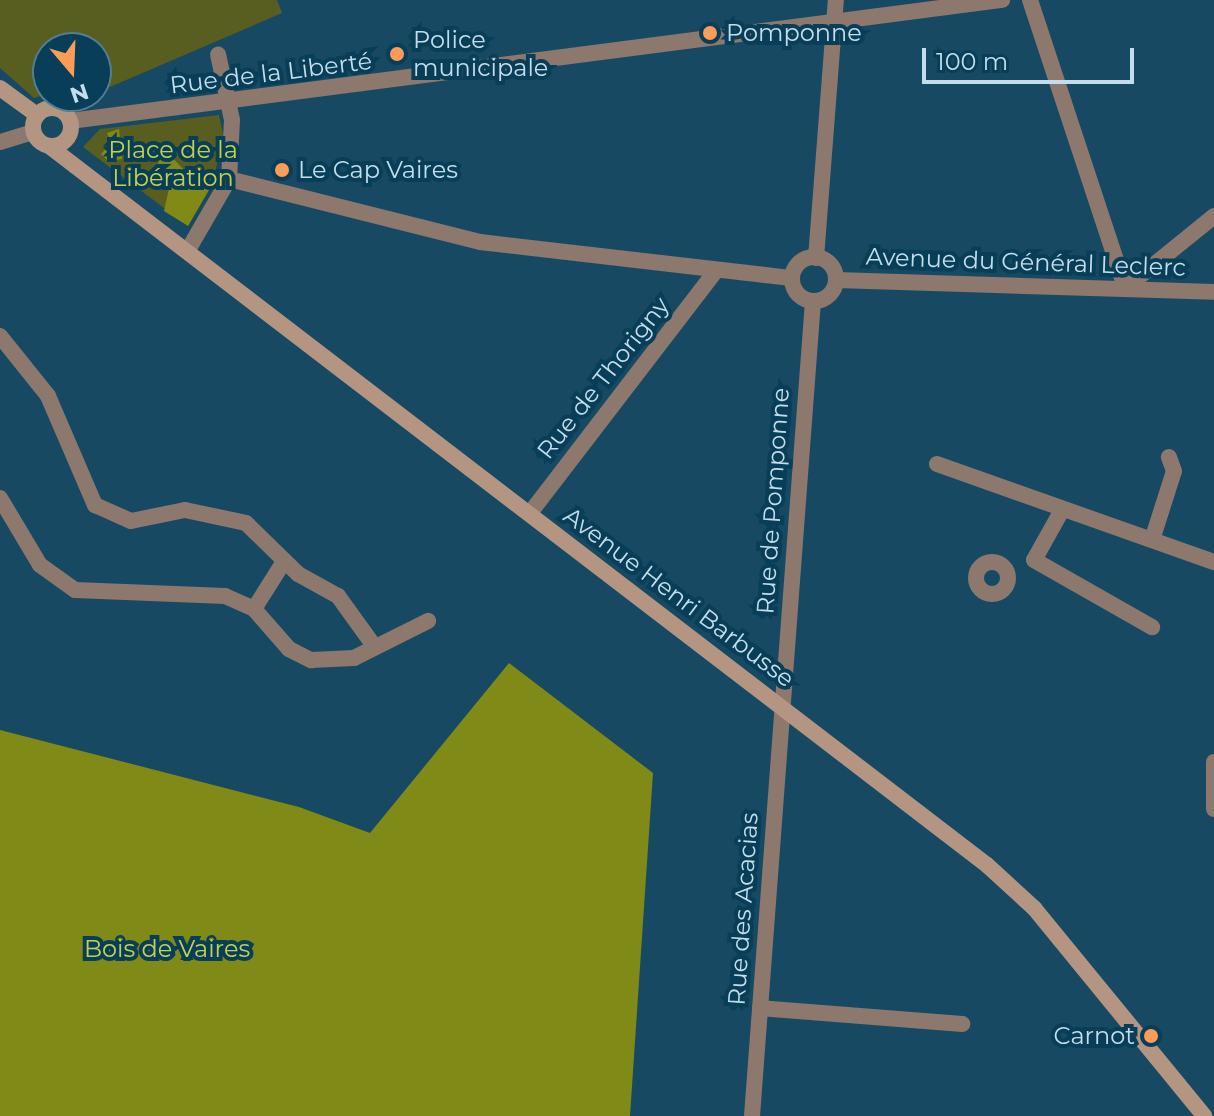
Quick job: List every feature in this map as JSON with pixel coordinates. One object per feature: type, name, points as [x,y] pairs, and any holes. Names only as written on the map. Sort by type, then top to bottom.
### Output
[{"type":"main road","points":[[0,88],[35,123],[57,109],[68,130],[76,167]]},
{"type":"main road","name":"Avenue Henri Barbusse","points":[[35,123],[49,146],[782,705],[1018,892],[1204,1116]]},
{"type":"main road","points":[[49,146],[68,130]]},
{"type":"street","points":[[816,258],[836,0]]},
{"type":"street","name":"Rue de la Liberté","points":[[68,130],[230,102],[833,27],[1002,0]]},
{"type":"street","points":[[1030,0],[1124,287],[1214,216]]},
{"type":"street","points":[[188,250],[229,179],[230,102],[218,54]]},
{"type":"street","points":[[0,142],[35,123]]},
{"type":"street","points":[[229,179],[443,235],[714,273],[792,278]]},
{"type":"street","points":[[816,258],[832,268],[836,280],[831,293],[813,301],[799,295],[792,278],[799,264],[816,258]]},
{"type":"street","name":"Rue de Thorigny","points":[[530,513],[714,273]]},
{"type":"street","name":"Avenue du Général Leclerc","points":[[836,280],[1214,292]]},
{"type":"street","name":"Rue de Pomponne","points":[[782,705],[813,301]]},
{"type":"street","points":[[0,336],[48,396],[95,505],[107,515],[131,521],[185,510],[221,513],[258,531],[283,563],[338,596],[374,646]]},
{"type":"street","points":[[1152,540],[1174,471],[1169,457]]},
{"type":"street","points":[[937,464],[1214,562]]},
{"type":"street","points":[[0,498],[6,530],[40,565],[75,590],[209,592],[254,609],[289,649],[311,660],[340,662],[374,646],[414,633],[428,621]]},
{"type":"street","points":[[1007,571],[1034,560],[1062,510]]},
{"type":"street","points":[[1034,560],[1152,627]]},
{"type":"street","points":[[254,609],[283,563]]},
{"type":"street","name":"Rue des Acacias","points":[[752,1116],[782,705]]},
{"type":"street","points":[[1214,762],[1214,809]]},
{"type":"street","points":[[760,1008],[962,1024]]},
{"type":"green space","points":[[0,0],[277,0],[282,13],[112,86],[112,32],[32,32],[32,96],[0,68]]},
{"type":"green space","name":"Place de la Libération","points":[[219,115],[223,134],[213,183],[188,226],[83,147],[100,129]]},
{"type":"green space","points":[[119,129],[122,159],[108,161],[101,154],[111,143],[107,133]]},
{"type":"green space","points":[[164,149],[187,173],[213,183],[188,226],[164,211],[170,184],[157,166]]},
{"type":"green space","name":"Bois de Vaires","points":[[509,663],[653,773],[630,1116],[0,1116],[0,730],[299,807],[370,833]]},
{"type":"place","name":"Pomponne","points":[[710,33]]},
{"type":"place","name":"Police municipale","points":[[397,54]]},
{"type":"place","name":"Le Cap Vaires","points":[[282,170]]},
{"type":"place","name":"Carnot","points":[[1151,1036]]}]
